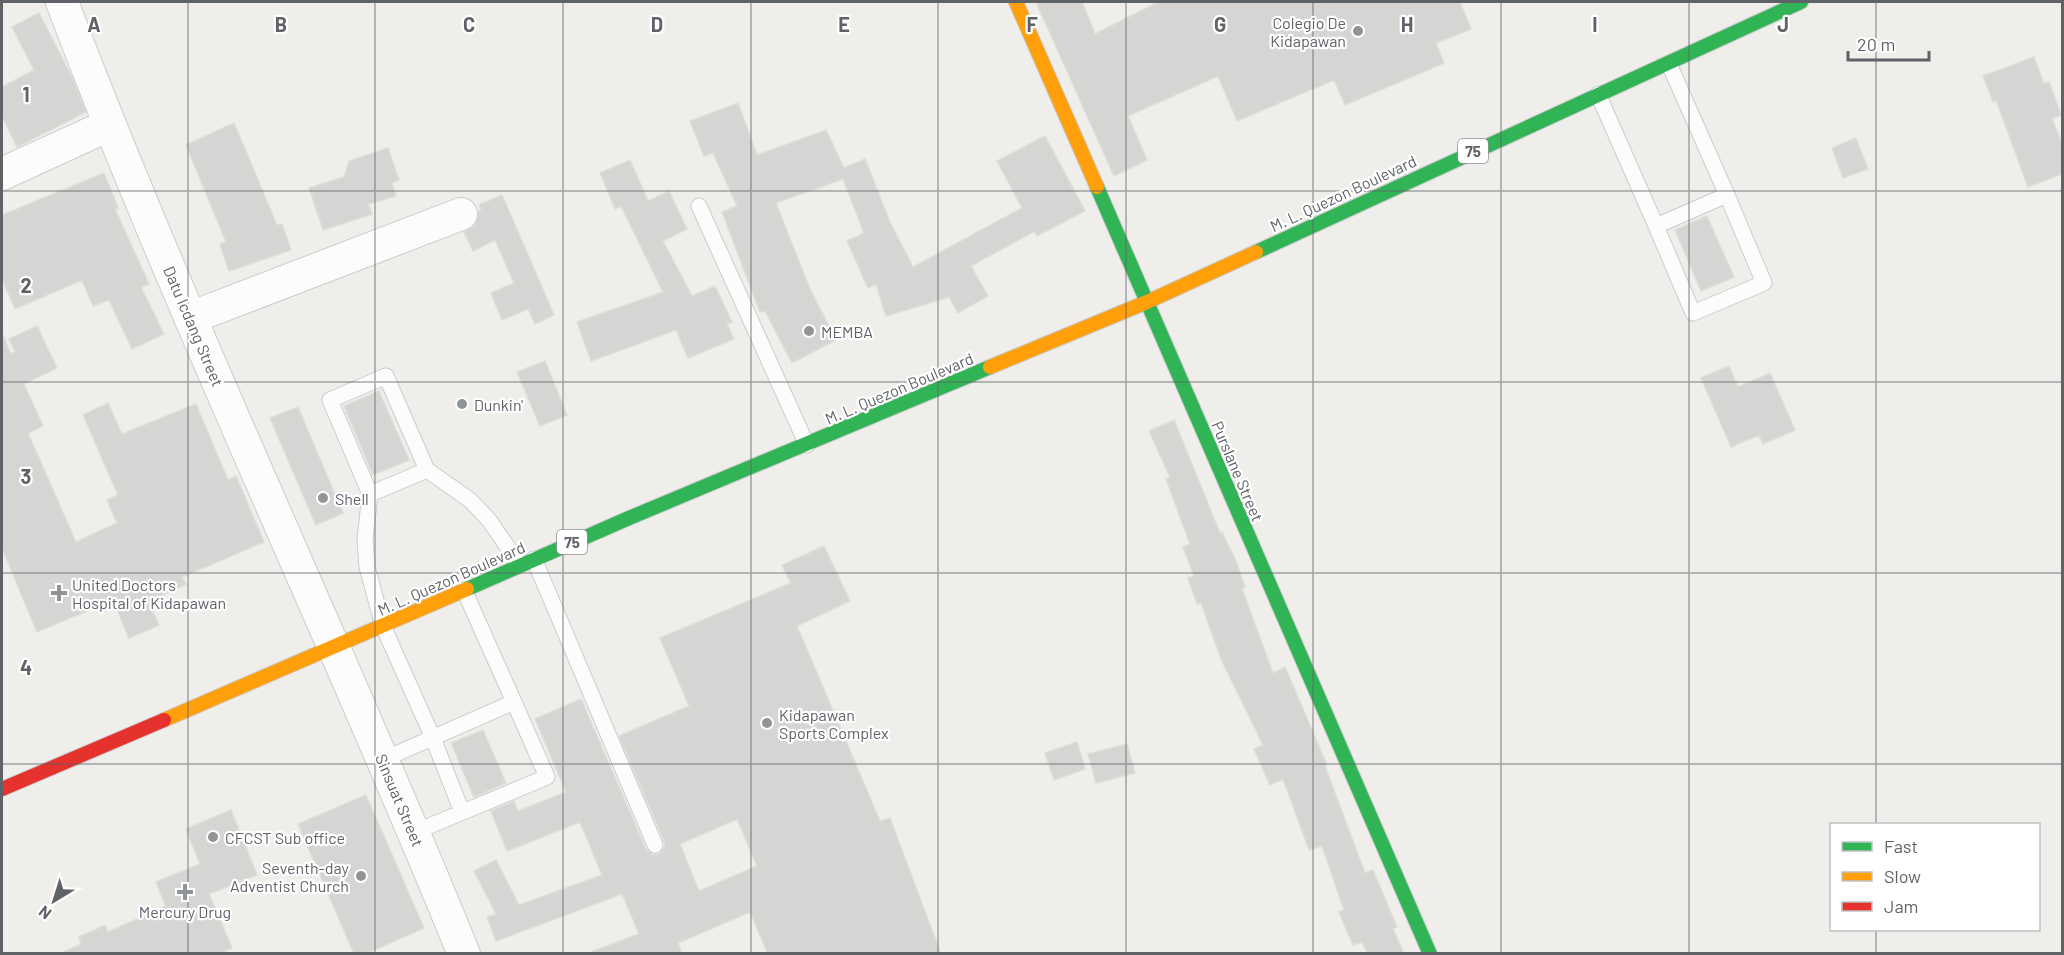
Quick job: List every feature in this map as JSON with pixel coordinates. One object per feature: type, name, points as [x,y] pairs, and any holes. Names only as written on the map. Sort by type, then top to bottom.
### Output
[{"type":"main road","name":"Purslane Street","points":[[1016,2],[1430,954]]},
{"type":"main road","name":"M. L. Quezon Boulevard","points":[[2,789],[336,647],[527,562],[1147,302],[1801,2]]},
{"type":"street","name":"Datu Icdang Street","points":[[62,2],[109,125],[190,318],[336,647]]},
{"type":"street","points":[[2,174],[109,125]]},
{"type":"street","points":[[190,318],[461,214]]},
{"type":"street","name":"Sinsuat Street","points":[[336,647],[464,954]]},
{"type":"lane","points":[[1598,94],[1693,313],[1764,283],[1669,64]]},
{"type":"lane","points":[[1656,226],[1727,195]]},
{"type":"lane","points":[[699,206],[807,445]]},
{"type":"lane","points":[[462,812],[433,738],[383,626],[367,567],[365,539],[370,495],[330,400],[386,376],[427,471],[470,500],[527,562],[655,845]]},
{"type":"lane","points":[[370,495],[427,471]]},
{"type":"lane","points":[[415,832],[547,777],[464,590]]},
{"type":"lane","points":[[382,760],[514,702]]},
{"type":"building","points":[[1036,2],[1082,2],[1095,34],[1158,2],[1460,2],[1471,29],[1436,43],[1444,63],[1345,105],[1334,80],[1237,121],[1218,76],[1128,116],[1147,160],[1114,176]]},
{"type":"building","points":[[39,13],[72,77],[86,112],[17,147],[2,116],[2,87],[34,70],[12,27]]},
{"type":"building","points":[[2034,57],[2044,84],[2049,82],[2061,115],[2052,119],[2062,144],[2062,174],[2028,187],[1996,100],[1993,102],[1983,76]]},
{"type":"building","points":[[738,103],[757,155],[826,130],[844,168],[865,159],[890,222],[913,267],[1022,208],[997,161],[1045,136],[1085,211],[1037,236],[1035,231],[971,266],[988,296],[958,313],[949,297],[886,316],[876,284],[868,288],[847,241],[864,233],[843,179],[776,203],[810,289],[836,340],[792,363],[765,311],[760,312],[722,212],[737,206],[713,153],[704,156],[690,121]]},
{"type":"building","points":[[234,123],[277,225],[282,224],[291,250],[229,271],[220,244],[226,242],[186,145]]},
{"type":"building","points":[[1856,138],[1868,169],[1843,178],[1832,148]]},
{"type":"building","points":[[388,148],[399,180],[392,183],[396,196],[368,204],[372,214],[323,230],[309,188],[344,177],[349,161]]},
{"type":"building","points":[[630,160],[648,201],[669,191],[687,229],[663,241],[692,296],[715,286],[732,322],[727,324],[734,339],[688,358],[676,330],[591,361],[577,322],[663,292],[621,206],[615,209],[600,173]]},
{"type":"building","points":[[104,173],[118,208],[115,209],[149,284],[141,287],[164,334],[132,349],[109,300],[93,306],[82,280],[15,309],[2,279],[2,215]]},
{"type":"building","points":[[502,195],[554,315],[535,324],[528,309],[502,320],[491,293],[514,283],[495,240],[473,251],[464,232],[475,225],[478,211],[481,210],[479,205]]},
{"type":"building","points":[[1707,216],[1734,277],[1701,291],[1675,230]]},
{"type":"building","points":[[37,326],[57,368],[24,384],[43,426],[28,433],[76,542],[117,523],[107,500],[118,495],[83,415],[108,403],[122,434],[196,404],[228,480],[236,476],[264,542],[182,577],[186,584],[148,602],[159,625],[129,638],[113,600],[37,632],[2,548],[2,333],[11,354],[15,352],[9,339]]},
{"type":"building","points":[[545,361],[567,415],[540,426],[517,372]]},
{"type":"building","points":[[1729,366],[1738,387],[1770,373],[1795,430],[1763,444],[1759,435],[1731,447],[1701,378]]},
{"type":"building","name":"Shell","points":[[379,391],[409,460],[373,475],[344,406]]},
{"type":"building","points":[[298,407],[343,513],[316,525],[270,418]]},
{"type":"building","points":[[1174,420],[1220,533],[1222,532],[1236,561],[1245,587],[1242,589],[1273,673],[1285,667],[1327,765],[1325,766],[1365,873],[1373,870],[1397,927],[1393,929],[1404,954],[1368,954],[1362,942],[1353,945],[1339,912],[1344,910],[1322,846],[1309,850],[1283,779],[1270,785],[1254,749],[1263,745],[1221,659],[1201,603],[1197,604],[1188,578],[1194,576],[1183,547],[1190,544],[1166,479],[1170,477],[1149,431]]},
{"type":"building","points":[[824,546],[850,601],[797,626],[880,821],[890,818],[941,954],[768,954],[750,912],[678,943],[682,954],[593,954],[593,951],[639,934],[622,894],[496,941],[487,917],[496,914],[474,871],[496,860],[519,905],[602,875],[580,822],[507,851],[491,811],[514,801],[518,811],[566,792],[535,719],[581,699],[646,849],[653,855],[659,854],[665,847],[664,841],[619,736],[689,706],[660,638],[791,583],[782,565]],"holes":[[[737,819],[757,866],[699,891],[680,844]]]},
{"type":"building","points":[[483,730],[506,783],[474,797],[451,743]]},
{"type":"building","points":[[1077,742],[1085,769],[1054,780],[1045,753]]},
{"type":"building","points":[[1127,744],[1135,773],[1096,783],[1088,754]]},
{"type":"building","name":"Seventh-day Adventist Church","points":[[366,795],[424,928],[365,954],[354,954],[298,824]]},
{"type":"building","points":[[231,810],[257,875],[209,894],[232,948],[219,954],[59,954],[81,944],[79,937],[105,925],[108,932],[166,906],[156,882],[200,864],[186,829]]},
{"type":"traffic: fast","points":[[1256,252],[1801,2]]},
{"type":"traffic: fast","points":[[1097,187],[1147,302]]},
{"type":"traffic: fast","points":[[1147,302],[1430,954]]},
{"type":"traffic: fast","points":[[467,589],[629,518],[990,367]]},
{"type":"traffic: slow","points":[[1016,2],[1097,187]]},
{"type":"traffic: slow","points":[[990,367],[1147,302],[1256,252]]},
{"type":"traffic: slow","points":[[164,720],[467,589]]},
{"type":"traffic: jam","points":[[2,789],[164,720]]},
{"type":"place","name":"Colegio De Kidapawan","points":[[1358,31]]},
{"type":"place","name":"MEMBA","points":[[809,331]]},
{"type":"place","name":"Dunkin'","points":[[462,404]]},
{"type":"place","name":"Shell","points":[[323,498]]},
{"type":"place","name":"United Doctors Hospital of Kidapawan","points":[[59,593]]},
{"type":"place","name":"Kidapawan Sports Complex","points":[[767,723]]},
{"type":"place","name":"CFCST Sub office","points":[[213,837]]},
{"type":"place","name":"Seventh-day Adventist Church","points":[[361,876]]},
{"type":"place","name":"Mercury Drug","points":[[185,892]]}]
